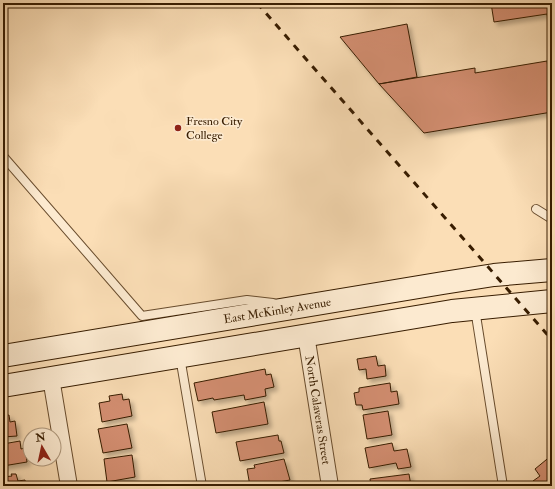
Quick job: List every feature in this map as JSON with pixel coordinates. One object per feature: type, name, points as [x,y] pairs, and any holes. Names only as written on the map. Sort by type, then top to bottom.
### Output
[{"type":"main road","name":"East McKinley Avenue","points":[[3,356],[443,282],[494,275],[552,270]]},
{"type":"main road","points":[[306,335],[315,322],[330,316],[398,302],[443,282]]},
{"type":"main road","points":[[3,386],[475,308],[552,301]]},
{"type":"main road","points":[[51,378],[53,371],[58,365],[68,360],[206,336],[297,307]]},
{"type":"street","name":"North Calaveras Street","points":[[306,335],[330,486]]},
{"type":"street","points":[[51,378],[69,486]]},
{"type":"lane","points":[[3,156],[142,316],[247,300],[297,307]]},
{"type":"lane","points":[[536,209],[552,219]]},
{"type":"lane","points":[[475,308],[503,486]]},
{"type":"lane","points":[[179,356],[202,486]]},
{"type":"building","points":[[491,3],[552,3],[552,23],[549,24],[547,14],[494,22]]},
{"type":"building","points":[[407,24],[417,77],[379,84],[340,37]]},
{"type":"building","points":[[547,61],[552,94],[552,112],[424,133],[379,84],[475,68],[475,73]]},
{"type":"building","points":[[376,356],[378,366],[385,365],[386,376],[367,379],[366,369],[359,370],[357,359]]},
{"type":"building","points":[[265,369],[266,375],[271,374],[274,387],[265,389],[266,396],[245,400],[244,395],[198,401],[194,383]]},
{"type":"building","points":[[390,383],[391,392],[397,391],[399,404],[363,410],[362,405],[356,405],[354,393],[359,392],[359,388]]},
{"type":"building","points":[[122,394],[123,400],[129,399],[132,416],[102,422],[99,403],[110,401],[109,396]]},
{"type":"building","points":[[264,402],[268,424],[216,433],[212,412]]},
{"type":"building","points":[[388,411],[392,435],[367,439],[363,415]]},
{"type":"building","points":[[9,415],[10,422],[15,421],[17,436],[3,437],[3,416]]},
{"type":"building","points":[[127,424],[132,448],[103,453],[98,429]]},
{"type":"building","points":[[278,435],[284,453],[240,461],[236,442]]},
{"type":"building","points":[[20,441],[22,449],[22,463],[3,466],[3,444]]},
{"type":"building","points":[[392,443],[394,451],[407,449],[411,467],[398,469],[396,463],[369,468],[365,448]]},
{"type":"building","points":[[132,455],[135,477],[107,482],[104,459]]},
{"type":"building","points":[[552,455],[552,486],[538,486],[533,481],[540,476],[535,469]]},
{"type":"building","points":[[284,459],[290,480],[250,486],[247,469],[255,468],[254,465]]},
{"type":"building","points":[[11,474],[16,474],[18,481],[25,480],[26,486],[3,486],[3,477],[12,476]]},
{"type":"building","points":[[409,474],[411,486],[371,486],[370,479]]},
{"type":"railway","points":[[257,3],[552,340]]},
{"type":"place","name":"Fresno City College","points":[[178,128]]}]
